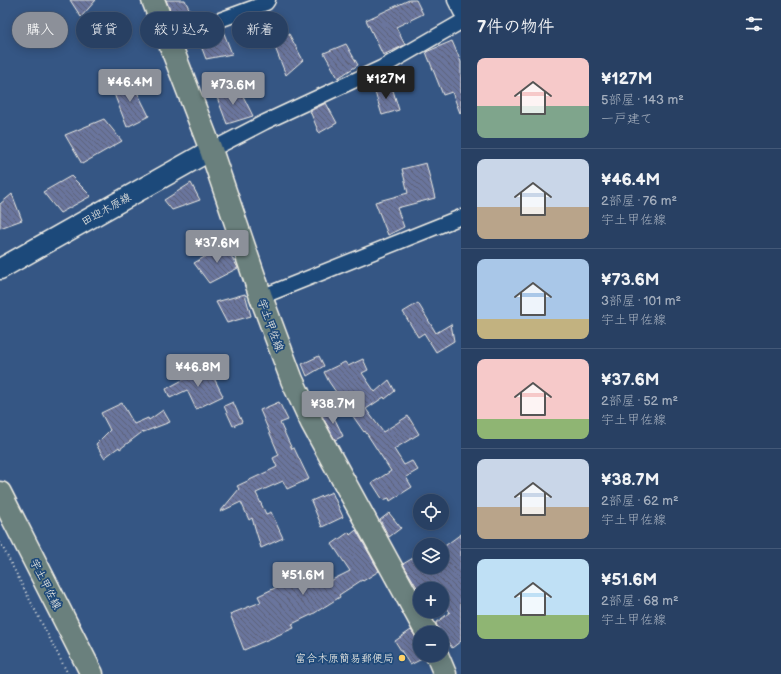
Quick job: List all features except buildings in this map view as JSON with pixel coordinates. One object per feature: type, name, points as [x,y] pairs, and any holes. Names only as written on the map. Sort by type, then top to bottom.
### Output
[{"type":"main road","name":"宇土甲佐線","points":[[153,0],[158,12]]},
{"type":"main road","name":"宇土甲佐線","points":[[171,48],[211,150],[261,297],[292,380],[312,423],[423,626]]},
{"type":"main road","name":"田迎木原線","points":[[0,268],[211,150]]},
{"type":"main road","name":"宇土甲佐線","points":[[0,494],[92,674]]},
{"type":"main road","points":[[440,662],[445,674]]},
{"type":"street","points":[[224,18],[266,3],[268,0]]},
{"type":"street","points":[[456,0],[461,12]]},
{"type":"street","points":[[211,150],[265,122],[381,68],[461,22]]},
{"type":"street","points":[[261,297],[461,217]]},
{"type":"path","points":[[0,542],[68,674]]},
{"type":"place","name":"富合木原簡易郵便局","points":[[402,658]]}]
